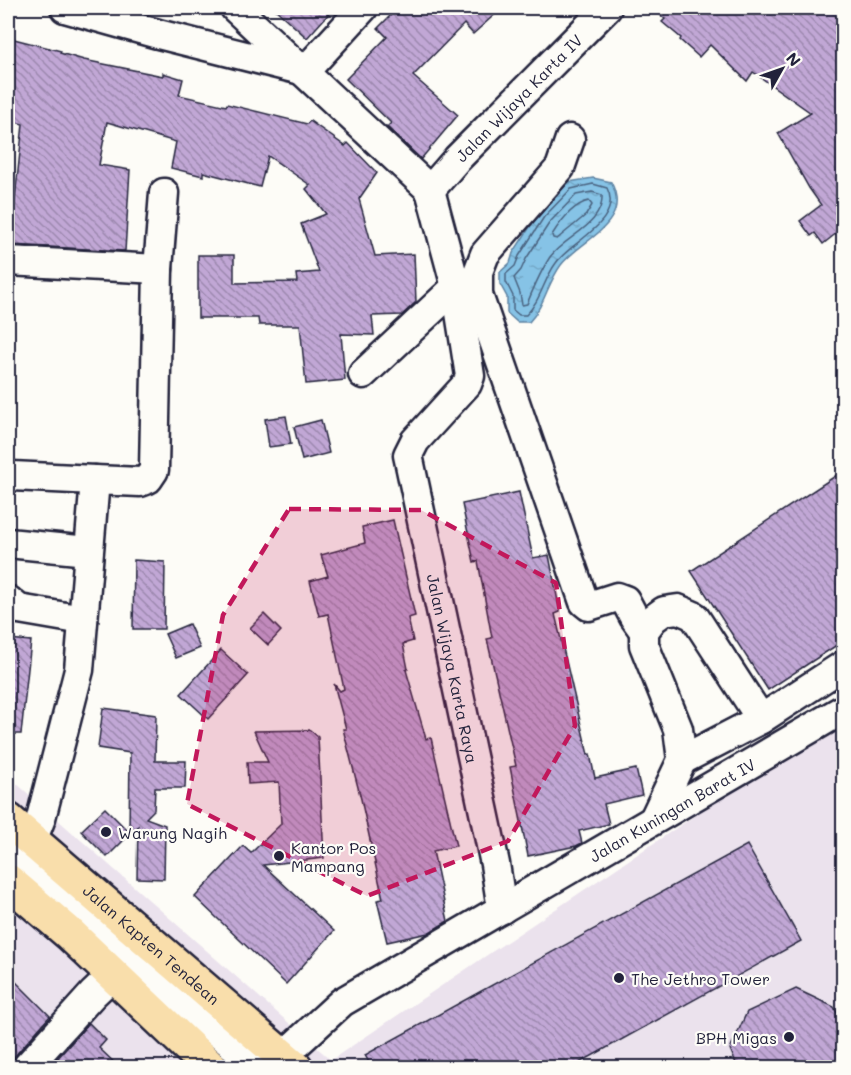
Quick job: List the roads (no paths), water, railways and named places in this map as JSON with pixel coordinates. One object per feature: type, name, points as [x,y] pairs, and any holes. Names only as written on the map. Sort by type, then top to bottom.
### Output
[{"type":"main road","name":"Jalan Kapten Tendean","points":[[16,840],[280,1064]]},
{"type":"main road","points":[[8,881],[70,934],[211,1068]]},
{"type":"street","points":[[65,8],[305,71]]},
{"type":"street","points":[[235,8],[430,190]]},
{"type":"street","points":[[305,71],[363,8]]},
{"type":"street","name":"Jalan Wijaya Karta IV","points":[[430,190],[457,159],[607,8]]},
{"type":"street","points":[[570,138],[560,168],[485,254],[478,272],[478,295],[584,602],[588,606],[617,597],[625,600],[644,631],[644,645],[678,729],[682,760],[654,819]]},
{"type":"street","name":"Jalan Wijaya Karta Raya","points":[[430,190],[456,287],[470,376],[469,380],[415,441],[408,455],[495,864],[502,909]]},
{"type":"street","points":[[8,478],[12,476],[140,482],[148,479],[154,470],[158,269],[165,193]]},
{"type":"street","points":[[8,261],[158,269]]},
{"type":"street","points":[[363,374],[456,287]]},
{"type":"street","points":[[16,840],[41,818],[80,670],[95,480]]},
{"type":"street","points":[[8,543],[88,551]]},
{"type":"street","points":[[8,600],[19,609],[83,620]]},
{"type":"street","points":[[644,631],[653,619],[664,611],[678,609],[694,616],[761,719]]},
{"type":"street","points":[[682,760],[761,719],[843,665]]},
{"type":"street","name":"Jalan Kuningan Barat IV","points":[[502,909],[843,709]]},
{"type":"street","points":[[280,1064],[342,1002],[502,909]]},
{"type":"street","points":[[27,1068],[113,975]]},
{"type":"water","points":[[593,178],[611,182],[616,197],[615,209],[610,220],[602,230],[561,265],[539,309],[529,322],[517,322],[507,313],[507,297],[500,284],[500,272],[510,263],[513,253],[539,213],[569,182]]},
{"type":"place","name":"Warung Nagih","points":[[106,832]]},
{"type":"place","name":"Kantor Pos Mampang","points":[[279,856]]},
{"type":"place","name":"The Jethro Tower","points":[[619,978]]},
{"type":"place","name":"BPH Migas","points":[[789,1037]]}]
